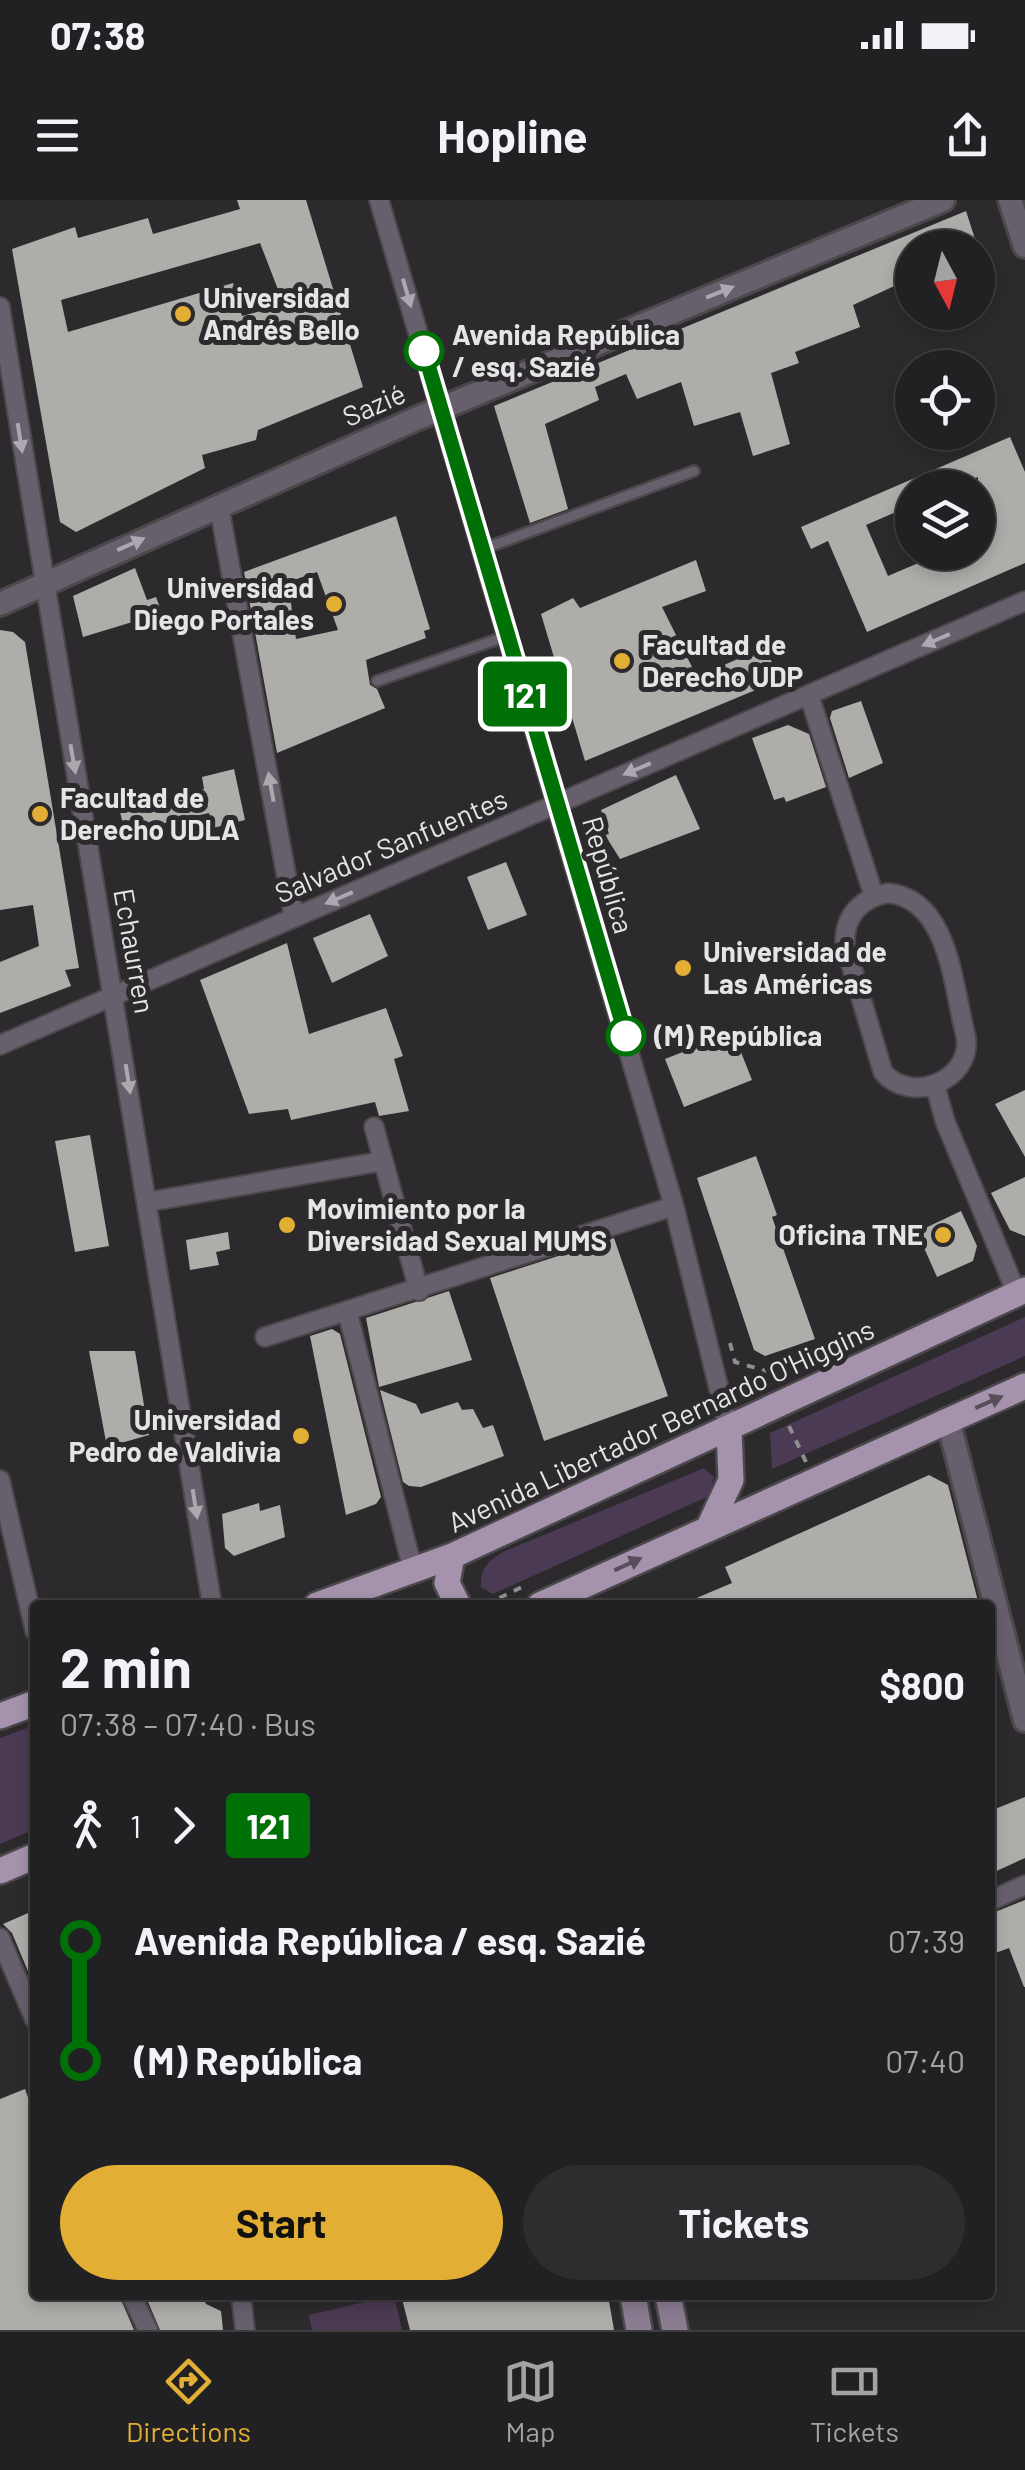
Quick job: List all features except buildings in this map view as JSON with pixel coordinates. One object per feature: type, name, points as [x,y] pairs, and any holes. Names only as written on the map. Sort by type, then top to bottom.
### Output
[{"type":"main road","name":"Avenida Libertador Bernardo O'Higgins","points":[[331,1600],[452,1556],[1021,1292]]},
{"type":"main road","points":[[551,1600],[1025,1386]]},
{"type":"main road","points":[[709,1527],[731,1480],[729,1430]]},
{"type":"main road","points":[[452,1556],[446,1580],[456,1600]]},
{"type":"main road","points":[[0,1716],[30,1705]]},
{"type":"main road","points":[[0,1871],[30,1858]]},
{"type":"main road","points":[[634,2300],[639,2330]]},
{"type":"main road","points":[[669,2300],[675,2330]]},
{"type":"street","name":"República","points":[[379,200],[674,1206],[729,1430]]},
{"type":"street","name":"Sazié","points":[[0,604],[441,408],[943,200]]},
{"type":"street","points":[[1010,200],[1025,246]]},
{"type":"street","name":"Echaurren","points":[[0,307],[42,583],[114,996],[211,1600]]},
{"type":"street","points":[[219,506],[294,918]]},
{"type":"street","name":"Salvador Sanfuentes","points":[[0,1045],[1025,601]]},
{"type":"street","points":[[809,694],[874,896]]},
{"type":"street","points":[[899,894],[917,902],[935,922],[967,1046],[962,1064],[935,1085],[913,1087],[894,1082],[878,1062],[844,930],[858,907],[874,896],[899,894]]},
{"type":"street","points":[[935,1085],[945,1121],[1021,1292]]},
{"type":"street","points":[[374,1126],[419,1291]]},
{"type":"street","points":[[147,1202],[383,1161]]},
{"type":"street","points":[[265,1336],[348,1314],[674,1206]]},
{"type":"street","points":[[348,1314],[413,1571]]},
{"type":"street","points":[[948,1420],[994,1600]]},
{"type":"street","points":[[0,1480],[30,1609]]},
{"type":"street","points":[[995,1603],[1025,1720]]},
{"type":"street","points":[[995,1899],[1025,1885]]},
{"type":"street","points":[[0,1938],[30,2008]]},
{"type":"street","points":[[133,2300],[148,2330]]},
{"type":"street","points":[[241,2300],[244,2330]]},
{"type":"lane","points":[[482,550],[694,471]]},
{"type":"lane","points":[[377,681],[508,636]]},
{"type":"shaded area","points":[[1025,1317],[1025,1356],[772,1469],[770,1433]]},
{"type":"shaded area","points":[[704,1468],[714,1477],[709,1496],[493,1594],[481,1587],[486,1566],[503,1552]]},
{"type":"shaded area","points":[[30,1727],[30,1831],[0,1844],[0,1738]]},
{"type":"shaded area","points":[[373,2300],[395,2300],[402,2330],[312,2330],[309,2315]]},
{"type":"bus line","name":"121","points":[[424,351],[626,1036]]},
{"type":"place","name":"Universidad Andrés Bello","points":[[183,314]]},
{"type":"place","name":"Avenida República / esq. Sazié","points":[[424,351]]},
{"type":"place","name":"Universidad Diego Portales","points":[[334,604]]},
{"type":"place","name":"Facultad de Derecho UDP","points":[[622,661]]},
{"type":"place","name":"Facultad de Derecho UDLA","points":[[40,814]]},
{"type":"place","name":"Universidad de Las Américas","points":[[683,968]]},
{"type":"place","name":"(M) República","points":[[626,1036]]},
{"type":"place","name":"Movimiento por la Diversidad Sexual MUMS","points":[[287,1225]]},
{"type":"place","name":"Oficina TNE","points":[[943,1235]]},
{"type":"place","name":"Universidad Pedro de Valdivia","points":[[301,1436]]}]
